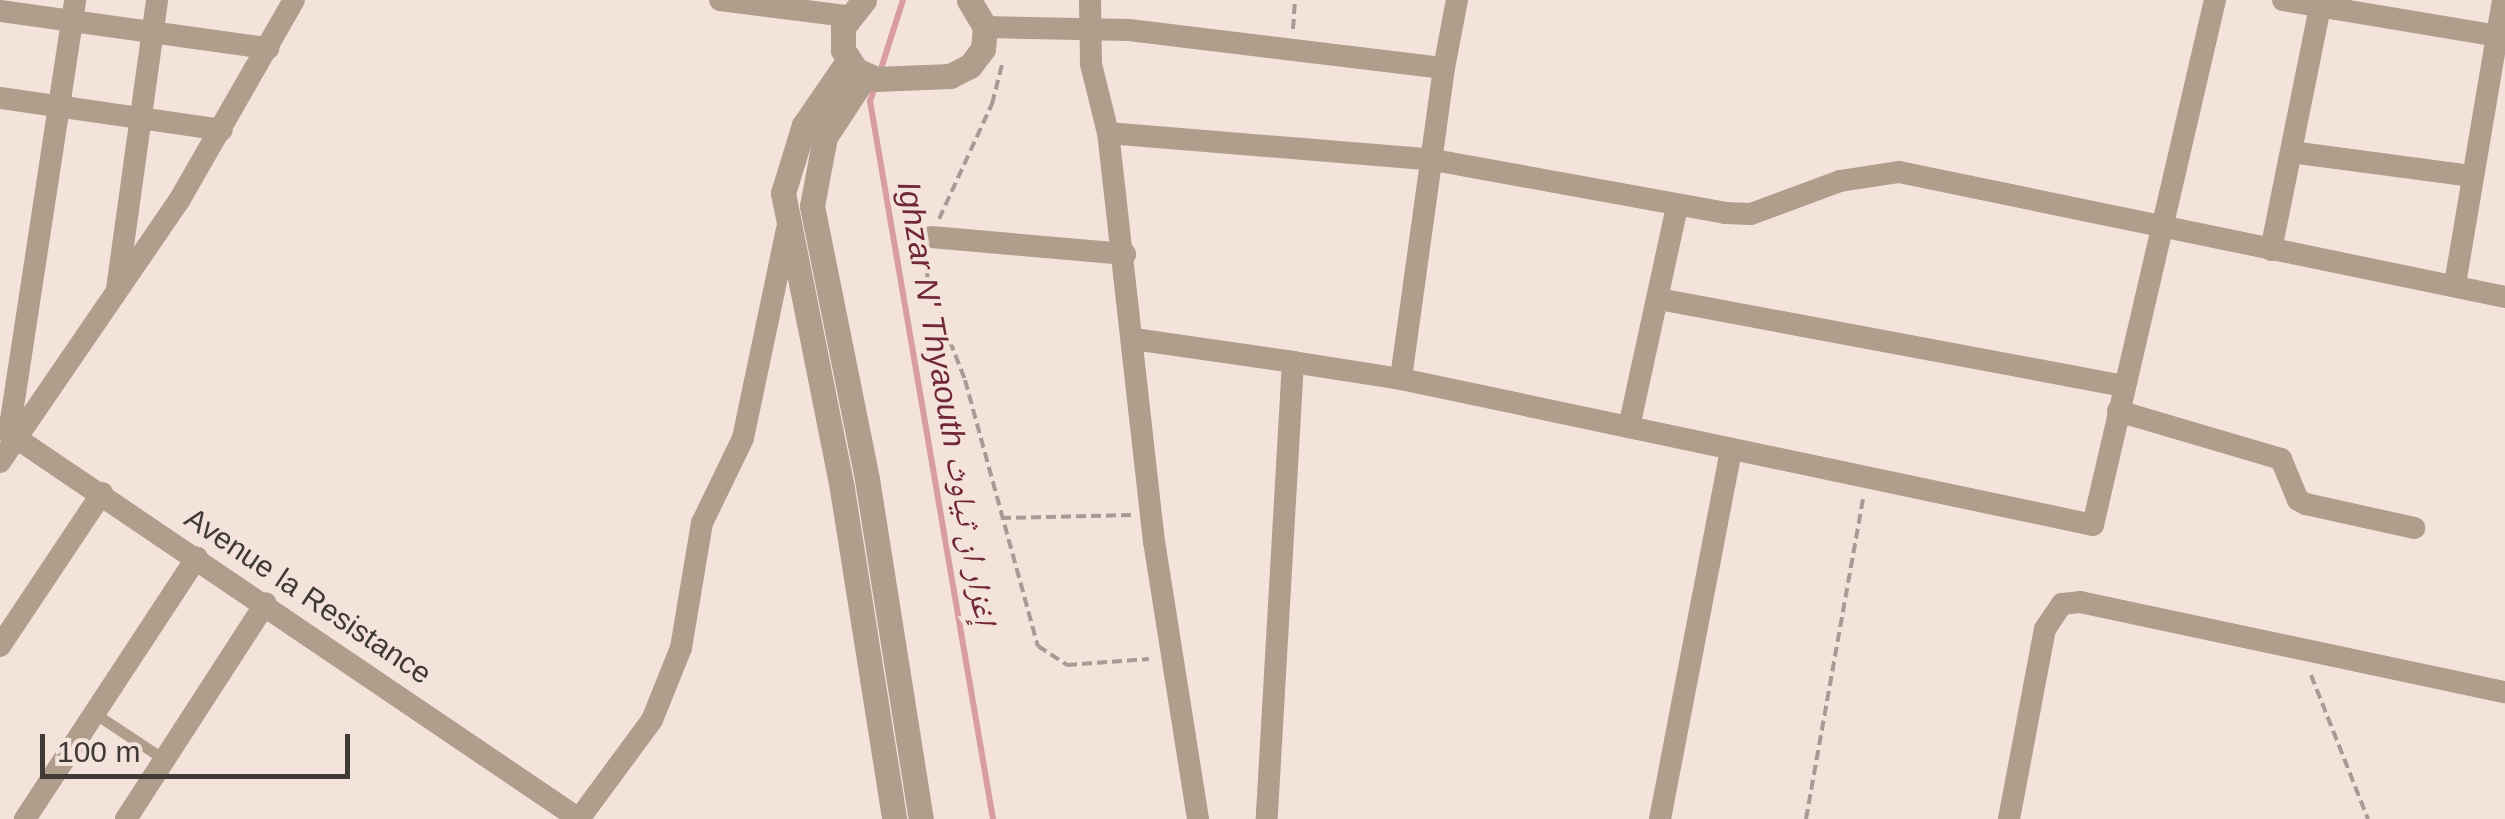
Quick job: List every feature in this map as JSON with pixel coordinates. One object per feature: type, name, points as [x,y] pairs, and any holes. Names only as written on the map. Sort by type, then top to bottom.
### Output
[{"type":"street","points":[[116,296],[158,0]]},
{"type":"street","points":[[9,433],[116,296],[222,130],[294,0]]},
{"type":"street","points":[[720,0],[856,8],[842,38],[857,68]]},
{"type":"street","points":[[1090,0],[1088,34],[1108,133],[1125,254],[1152,514],[1198,819]]},
{"type":"street","points":[[1401,379],[1457,0]]},
{"type":"street","points":[[1134,340],[1401,379],[2093,525],[2157,228],[2215,0]]},
{"type":"street","points":[[2283,0],[2501,37]]},
{"type":"street","points":[[2455,284],[2472,176],[2501,37],[2502,0]]},
{"type":"street","points":[[2271,250],[2320,8]]},
{"type":"street","points":[[0,462],[9,433],[74,10]]},
{"type":"street","points":[[0,11],[74,10],[152,31],[268,48]]},
{"type":"street","points":[[857,68],[961,72],[982,49],[987,14],[1088,34],[1129,30],[1444,68]]},
{"type":"street","points":[[579,819],[638,743],[680,648],[699,535],[742,438],[787,229],[789,158],[857,68]]},
{"type":"street","points":[[857,68],[825,137],[812,206],[867,478],[920,819]]},
{"type":"street","points":[[0,98],[222,130]]},
{"type":"street","points":[[1108,133],[1434,160],[1677,207],[1752,214],[1840,181],[1899,172],[2505,297]]},
{"type":"street","points":[[2291,152],[2472,176]]},
{"type":"street","points":[[1628,427],[1677,207]]},
{"type":"street","points":[[787,229],[842,489],[894,819]]},
{"type":"street","points":[[931,237],[1125,254]]},
{"type":"street","points":[[1659,300],[2123,386]]},
{"type":"street","points":[[1268,819],[1293,362]]},
{"type":"street","points":[[2118,410],[2280,459],[2298,500],[2306,504],[2414,528]]},
{"type":"street","name":"Avenue la Resistance","points":[[9,433],[197,556],[579,819]]},
{"type":"street","points":[[1660,819],[1731,449]]},
{"type":"street","points":[[0,646],[102,494]]},
{"type":"street","points":[[25,819],[197,556]]},
{"type":"street","points":[[2010,819],[2045,628],[2062,604],[2080,602],[2505,692]]},
{"type":"street","points":[[126,819],[266,603]]},
{"type":"lane","points":[[94,713],[164,760]]},
{"type":"path","points":[[1291,48],[1295,0]]},
{"type":"path","points":[[987,14],[992,104],[931,237],[925,274],[965,380],[1030,628],[1050,657],[1085,666],[1172,654]]},
{"type":"path","points":[[1806,819],[1867,478]]},
{"type":"path","points":[[1001,518],[1152,514]]},
{"type":"path","points":[[2301,649],[2368,819]]},
{"type":"waterway","name":"Ighzar N' Thyaouth إغزار ان ثياوث","points":[[879,75],[903,0]]},
{"type":"waterway","name":"Ighzar N' Thyaouth إغزار ان ثياوث","points":[[875,86],[870,101],[993,819]]}]
